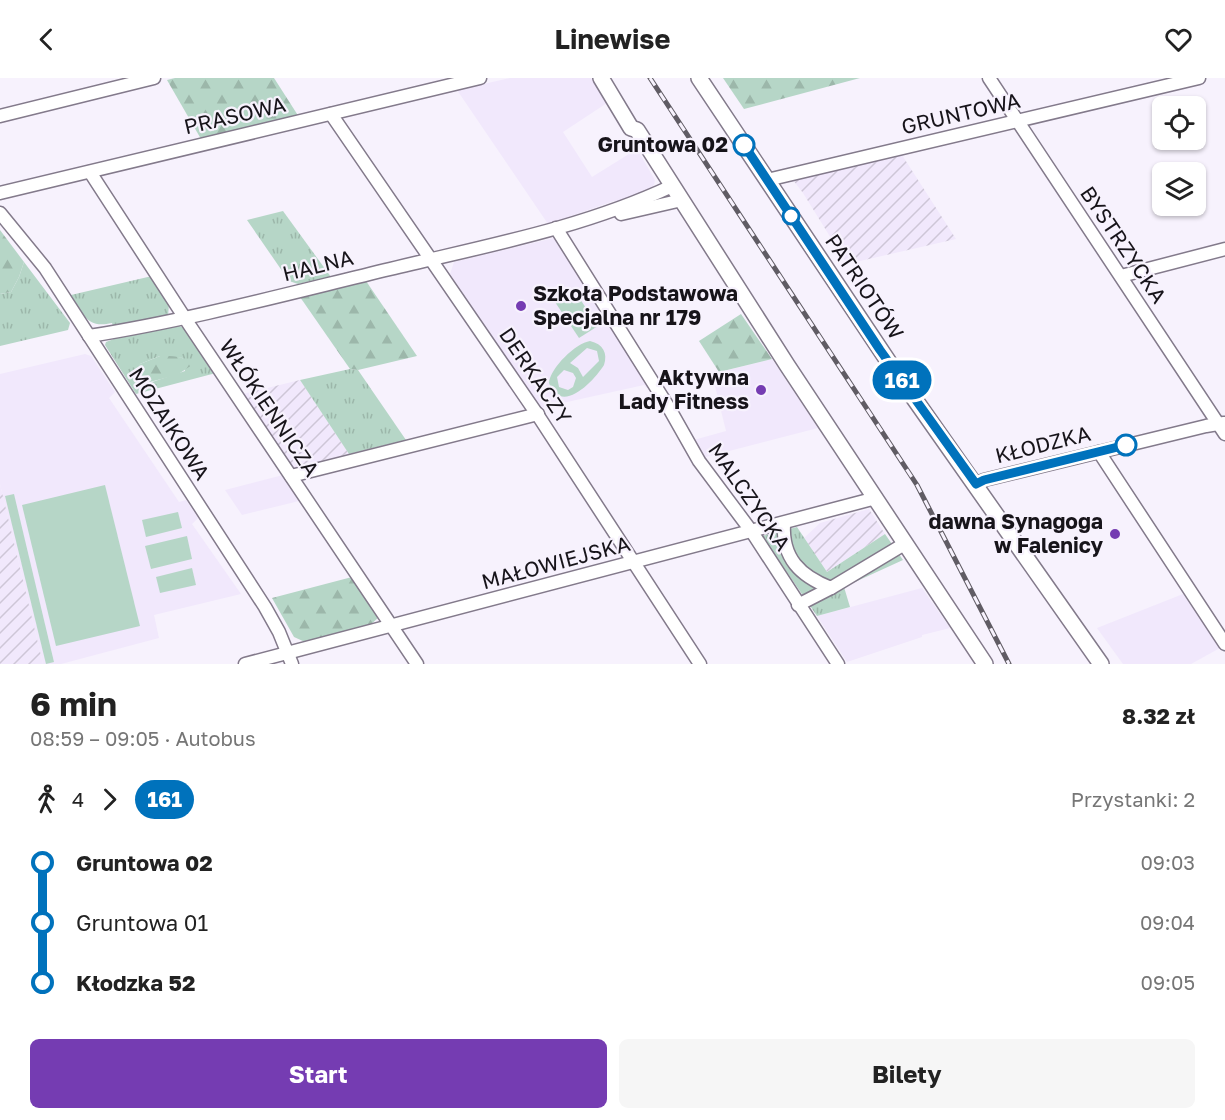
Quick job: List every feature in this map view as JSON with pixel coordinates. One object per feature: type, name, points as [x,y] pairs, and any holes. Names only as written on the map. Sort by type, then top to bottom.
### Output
[{"type":"main road","points":[[601,78],[631,128],[637,130]]},
{"type":"main road","points":[[606,78],[618,91],[637,120],[637,130],[793,374],[985,664]]},
{"type":"main road","name":"PATRIOTÓW","points":[[699,78],[880,350],[1101,664]]},
{"type":"street","points":[[0,116],[154,78]]},
{"type":"street","name":"PRASOWA","points":[[0,193],[480,78]]},
{"type":"street","name":"BYSTRZYCKA","points":[[989,78],[1223,427]]},
{"type":"street","name":"GRUNTOWA","points":[[767,180],[1199,78]]},
{"type":"street","name":"DERKACZY","points":[[331,114],[538,414],[700,664]]},
{"type":"street","name":"WŁÓKIENNICZA","points":[[90,172],[417,664]]},
{"type":"street","name":"HALNA","points":[[556,228],[632,204],[672,186]]},
{"type":"street","name":"HALNA","points":[[89,336],[185,318],[556,228],[682,200]]},
{"type":"street","name":"MOZAIKOWA","points":[[0,213],[45,268],[265,607],[290,659]]},
{"type":"street","name":"MALCZYCKA","points":[[556,228],[669,408],[699,461],[752,532],[838,664]]},
{"type":"street","points":[[1120,276],[1225,249]]},
{"type":"street","points":[[291,476],[538,414]]},
{"type":"street","name":"KŁODZKA","points":[[976,484],[984,480],[1099,452],[1223,427]]},
{"type":"street","points":[[1099,452],[1225,644]]},
{"type":"street","name":"MAŁOWIEJSKA","points":[[244,664],[290,659],[392,626],[876,498]]},
{"type":"street","points":[[784,524],[783,539],[792,563],[806,575],[831,588]]},
{"type":"street","points":[[798,605],[906,543]]},
{"type":"shaded area","points":[[510,78],[591,78],[607,103],[563,132],[592,177],[637,149],[655,180],[654,185],[620,201],[614,201],[548,224],[457,90]]},
{"type":"shaded area","points":[[902,155],[956,239],[847,264],[793,180]]},
{"type":"shaded area","points":[[558,237],[655,386],[647,388],[644,385],[540,408],[450,274],[454,262]]},
{"type":"shaded area","points":[[85,354],[91,356],[115,392],[109,398],[179,502],[186,500],[198,518],[192,524],[241,594],[154,615],[159,638],[61,664],[43,664],[0,484],[0,374]]},
{"type":"shaded area","points":[[772,359],[818,428],[702,458],[690,441],[726,431],[712,374]]},
{"type":"shaded area","points":[[300,380],[349,454],[292,468],[243,394]]},
{"type":"shaded area","points":[[283,475],[299,501],[242,515],[225,490]]},
{"type":"shaded area","points":[[0,484],[43,664],[0,664]]},
{"type":"shaded area","points":[[869,509],[885,534],[827,572],[804,538],[820,523]]},
{"type":"shaded area","points":[[922,588],[950,628],[922,635],[922,637],[847,662],[817,616]]},
{"type":"shaded area","points":[[1183,594],[1220,648],[1191,664],[1123,664],[1097,628]]},
{"type":"green space","points":[[175,78],[274,78],[299,117],[201,139],[167,80]]},
{"type":"green space","points":[[723,78],[860,78],[744,109]]},
{"type":"green space","points":[[283,211],[331,277],[298,284],[289,281],[247,220]]},
{"type":"green space","points":[[0,230],[24,262],[11,292],[0,294]]},
{"type":"green space","points":[[24,262],[70,323],[68,330],[0,346],[0,294],[11,292]]},
{"type":"green space","points":[[152,276],[169,302],[168,317],[113,326],[112,323],[96,324],[83,314],[71,295]]},
{"type":"green space","points":[[366,281],[417,356],[358,370],[350,369],[300,297]]},
{"type":"green space","points":[[574,290],[598,326],[579,338],[555,302]]},
{"type":"green space","points":[[741,314],[772,359],[719,372],[699,341]]},
{"type":"green space","points":[[179,326],[187,329],[216,373],[136,394],[105,345],[106,342],[119,337]],"holes":[[[160,356],[183,358],[185,371],[152,382],[143,383],[138,377],[140,364]]]},
{"type":"green space","points":[[590,341],[601,347],[605,357],[604,365],[593,379],[577,392],[569,396],[561,396],[554,392],[549,383],[550,377],[565,357]],"holes":[[[587,348],[597,351],[599,361],[583,377],[578,368],[570,363]],[[564,370],[573,373],[576,378],[573,387],[568,390],[559,387],[557,377]]]},
{"type":"green space","points":[[160,356],[182,358],[192,365],[177,375],[142,384],[137,373],[140,364]]},
{"type":"green space","points":[[350,369],[358,370],[406,440],[349,454],[300,380]]},
{"type":"green space","points":[[105,485],[140,626],[56,646],[22,505]]},
{"type":"green space","points":[[14,494],[54,662],[46,664],[5,496]]},
{"type":"green space","points":[[178,512],[182,528],[146,537],[142,520]]},
{"type":"green space","points":[[797,527],[827,572],[885,534],[903,560],[844,587],[850,607],[817,616],[762,536]]},
{"type":"green space","points":[[187,536],[192,559],[151,569],[145,546]]},
{"type":"green space","points":[[192,568],[196,585],[160,593],[156,577]]},
{"type":"green space","points":[[352,577],[379,617],[368,627],[305,642],[294,637],[272,598]]},
{"type":"railway","points":[[650,78],[917,485],[1009,664]]},
{"type":"bus line","name":"161","points":[[744,145],[880,350],[976,484],[984,480],[1126,445]]},
{"type":"place","name":"Gruntowa 02","points":[[744,145]]},
{"type":"place","name":"Szkoła Podstawowa Specjalna nr 179","points":[[521,306]]},
{"type":"place","name":"Aktywna Lady Fitness","points":[[761,390]]},
{"type":"place","name":"dawna Synagoga w Falenicy","points":[[1115,534]]}]
